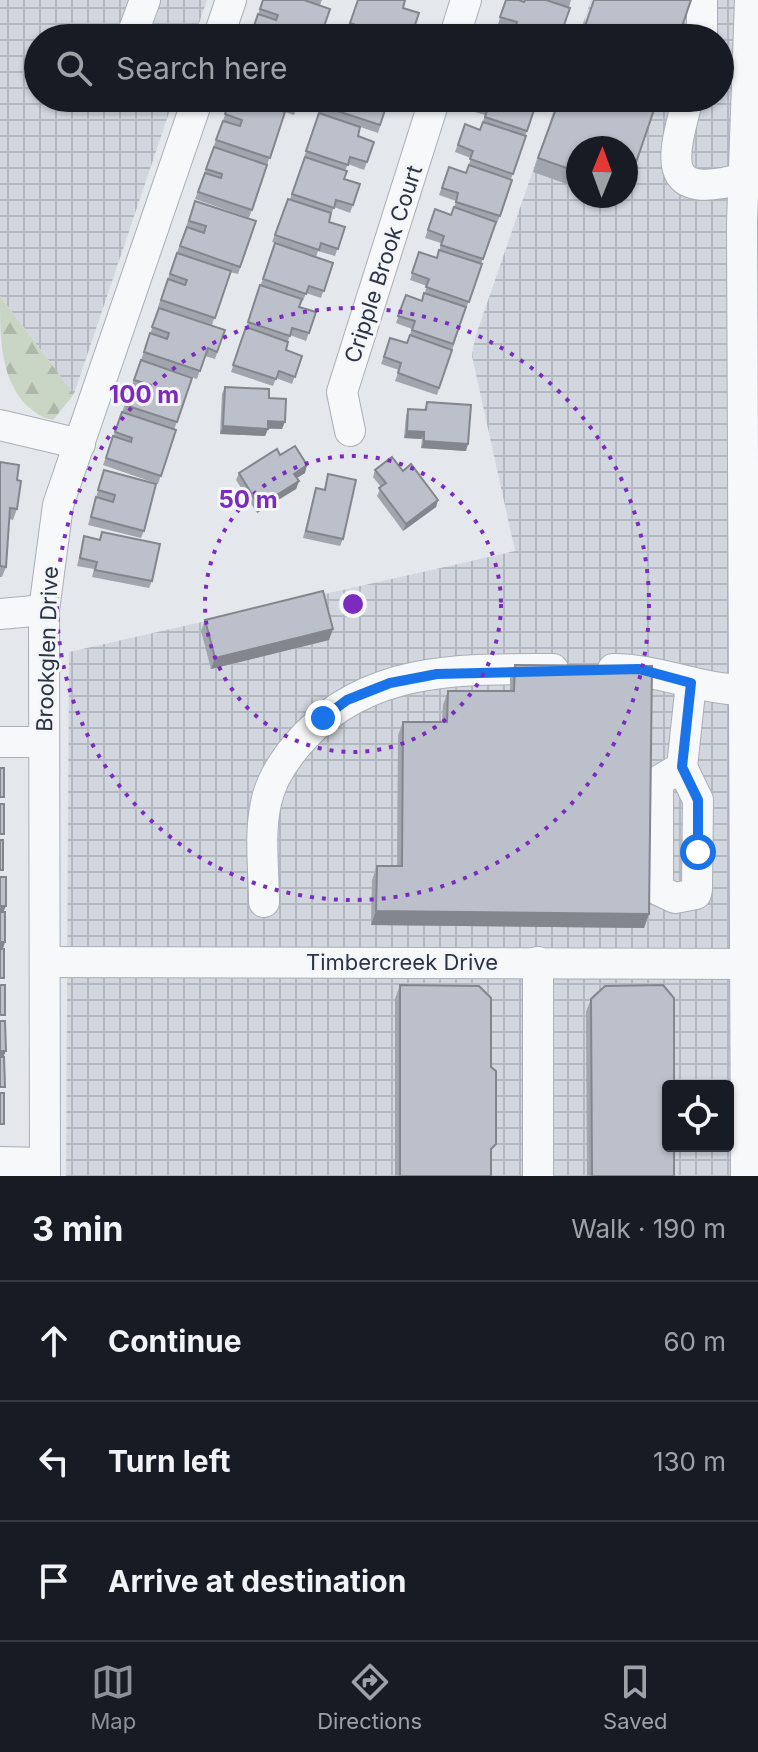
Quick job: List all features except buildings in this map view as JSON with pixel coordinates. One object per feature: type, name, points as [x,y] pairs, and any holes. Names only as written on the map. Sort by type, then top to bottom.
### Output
[{"type":"street","points":[[136,24],[145,0]]},
{"type":"street","points":[[223,24],[231,0]]},
{"type":"street","points":[[458,24],[466,0]]},
{"type":"street","points":[[702,0],[702,24]]},
{"type":"street","points":[[746,1176],[752,1127],[751,964],[744,850],[750,223],[744,178],[744,48],[750,0]]},
{"type":"street","name":"Brookglen Drive","points":[[45,1170],[44,610],[58,505],[193,112]]},
{"type":"street","name":"Cripple Brook Court","points":[[350,431],[342,392],[431,112]]},
{"type":"street","points":[[684,112],[674,153],[677,169],[688,182],[711,187],[744,178]]},
{"type":"street","points":[[1,422],[80,444]]},
{"type":"street","points":[[0,614],[44,610]]},
{"type":"street","points":[[264,902],[265,804],[274,777],[297,745],[347,700],[390,683],[437,674],[508,669],[639,669],[714,690],[744,690]]},
{"type":"street","points":[[682,767],[660,780],[658,787],[658,890],[675,898],[696,894],[698,800],[682,767],[691,683]]},
{"type":"street","points":[[0,742],[44,742]]},
{"type":"street","points":[[698,850],[744,850]]},
{"type":"street","name":"Timbercreek Drive","points":[[46,962],[751,964]]},
{"type":"street","points":[[538,962],[538,1176]]},
{"type":"street","points":[[0,1162],[45,1170]]},
{"type":"shaded area","points":[[0,0],[207,0],[199,24],[24,24],[24,112],[169,112],[74,394],[0,296]]},
{"type":"shaded area","points":[[591,0],[758,0],[758,1176],[66,1176],[69,652],[515,551],[472,356],[475,338],[553,112],[734,112],[734,24],[583,24]]},
{"type":"green space","points":[[0,296],[74,394],[53,420],[26,405],[11,382],[1,341]]},
{"type":"route","points":[[323,718],[347,700],[390,683],[437,674],[508,669],[639,669],[691,683],[684,725],[682,767],[698,800],[698,852]]}]
